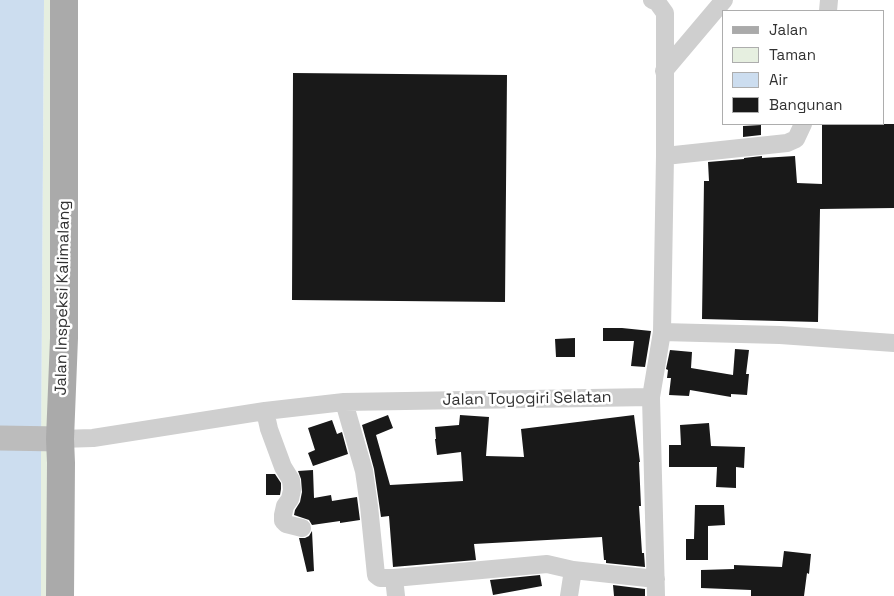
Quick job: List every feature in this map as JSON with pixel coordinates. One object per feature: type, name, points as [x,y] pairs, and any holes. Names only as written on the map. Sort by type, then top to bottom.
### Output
[{"type":"main road","name":"Jalan Inspeksi Kalimalang","points":[[60,596],[56,439],[64,328],[64,0]]},
{"type":"street","points":[[344,402],[364,471],[375,572],[380,578],[395,587],[547,564],[656,587],[651,397],[662,332],[666,156],[665,13],[657,2],[652,0]]},
{"type":"street","points":[[664,71],[724,0]]},
{"type":"street","points":[[666,156],[788,143],[796,139],[803,125]]},
{"type":"street","points":[[662,332],[780,335],[894,344]]},
{"type":"street","name":"Jalan Toyogiri Selatan","points":[[0,438],[93,438],[265,410],[344,402],[651,397]]},
{"type":"street","points":[[265,410],[269,429],[291,480],[292,490],[290,499],[285,506],[283,521],[286,524],[302,528]]},
{"type":"street","points":[[569,596],[573,570]]},
{"type":"green space","points":[[44,0],[64,0],[51,444],[59,596],[41,596]]},
{"type":"water","points":[[0,0],[44,0],[41,596],[0,596]]},
{"type":"building","points":[[293,73],[507,75],[505,302],[292,300]]},
{"type":"building","points":[[894,124],[894,208],[820,209],[818,322],[702,319],[704,181],[709,181],[708,162],[762,156],[762,158],[795,156],[797,183],[822,184],[822,125]]},
{"type":"building","points":[[761,125],[761,135],[743,137],[743,126]]},
{"type":"building","points":[[603,328],[651,331],[645,367],[631,366],[634,341],[603,341]]},
{"type":"building","points":[[575,338],[575,357],[556,357],[555,339]]},
{"type":"building","points":[[735,349],[749,350],[746,374],[749,374],[747,395],[731,394],[731,397],[690,390],[689,396],[669,395],[671,378],[667,378],[668,370],[666,369],[670,350],[692,352],[691,368],[733,375]]},
{"type":"building","points":[[388,415],[393,428],[376,435],[390,485],[463,481],[461,452],[437,455],[435,439],[435,427],[459,425],[460,415],[489,417],[486,456],[524,457],[521,429],[634,415],[640,462],[641,506],[639,506],[642,553],[644,553],[645,567],[606,563],[606,560],[604,560],[602,537],[474,544],[476,560],[393,567],[389,516],[381,517],[374,469],[362,425]]},
{"type":"building","points":[[332,420],[337,434],[342,432],[348,454],[313,466],[308,453],[315,450],[308,428]]},
{"type":"building","points":[[709,423],[711,446],[745,447],[744,468],[736,467],[736,488],[716,487],[717,467],[669,467],[669,445],[681,445],[680,425]]},
{"type":"building","points":[[313,470],[314,498],[331,495],[332,501],[357,497],[360,520],[312,525],[309,520],[294,515],[302,492],[298,471]]},
{"type":"building","points":[[266,474],[275,474],[281,483],[280,495],[266,495]]},
{"type":"building","points":[[695,505],[724,505],[725,525],[708,526],[708,560],[686,560],[686,539],[694,539]]},
{"type":"building","points":[[312,531],[314,571],[307,572],[299,538],[309,536]]},
{"type":"building","points":[[784,551],[811,554],[804,596],[751,596],[751,590],[701,588],[701,570],[734,569],[734,565],[782,567]]},
{"type":"building","points":[[540,575],[542,586],[493,595],[490,580]]},
{"type":"building","points":[[613,585],[645,589],[645,596],[614,596]]}]
